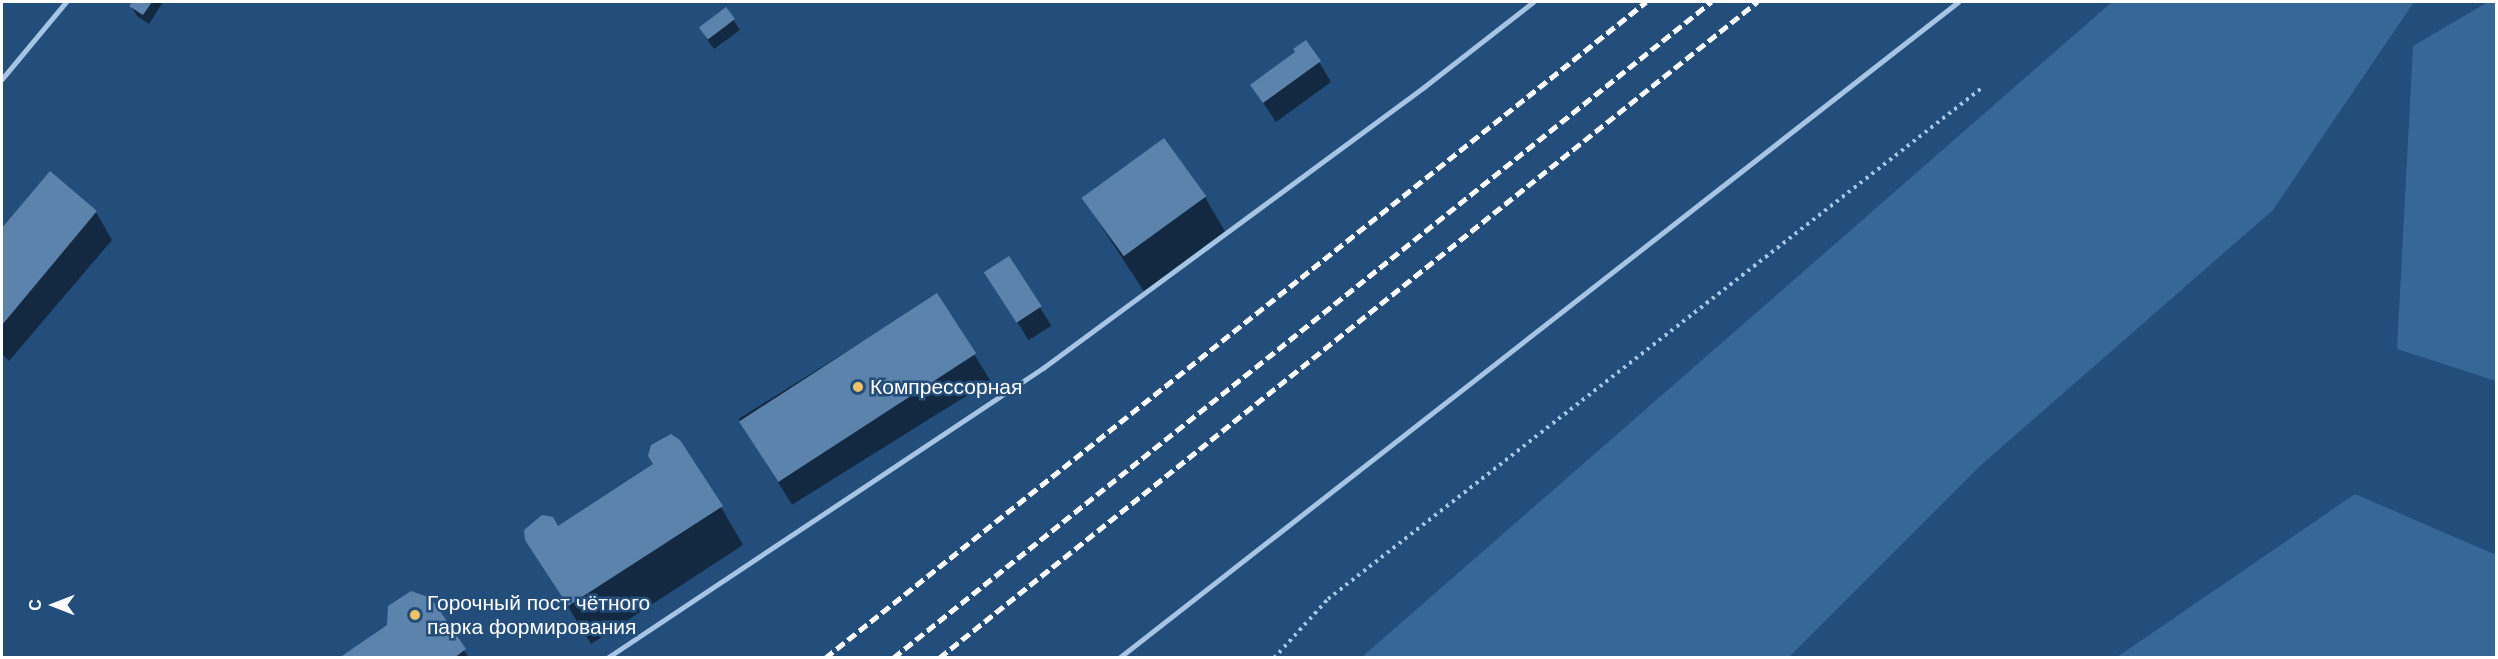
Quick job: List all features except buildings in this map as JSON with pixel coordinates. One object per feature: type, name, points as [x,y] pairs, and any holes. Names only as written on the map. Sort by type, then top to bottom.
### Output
[{"type":"lane","points":[[2,79],[66,2]]},
{"type":"lane","points":[[607,657],[1043,368],[1424,87],[1533,2]]},
{"type":"lane","points":[[1119,657],[1958,2]]},
{"type":"path","points":[[1274,657],[1328,599],[1983,87]]},
{"type":"shaded area","points":[[2112,2],[2414,2],[2273,210],[1980,466],[1789,657],[1362,657]]},
{"type":"shaded area","points":[[2488,2],[2496,2],[2496,381],[2397,349],[2413,46]]},
{"type":"shaded area","points":[[2355,494],[2496,555],[2496,657],[2117,657]]},
{"type":"railway","points":[[825,658],[1646,2]]},
{"type":"railway","points":[[893,658],[1711,2]]},
{"type":"railway","points":[[939,658],[1757,2]]},
{"type":"place","name":"Компрессорная","points":[[858,387]]},
{"type":"place","name":"Горочный пост чётного парка формирования","points":[[415,615]]}]
